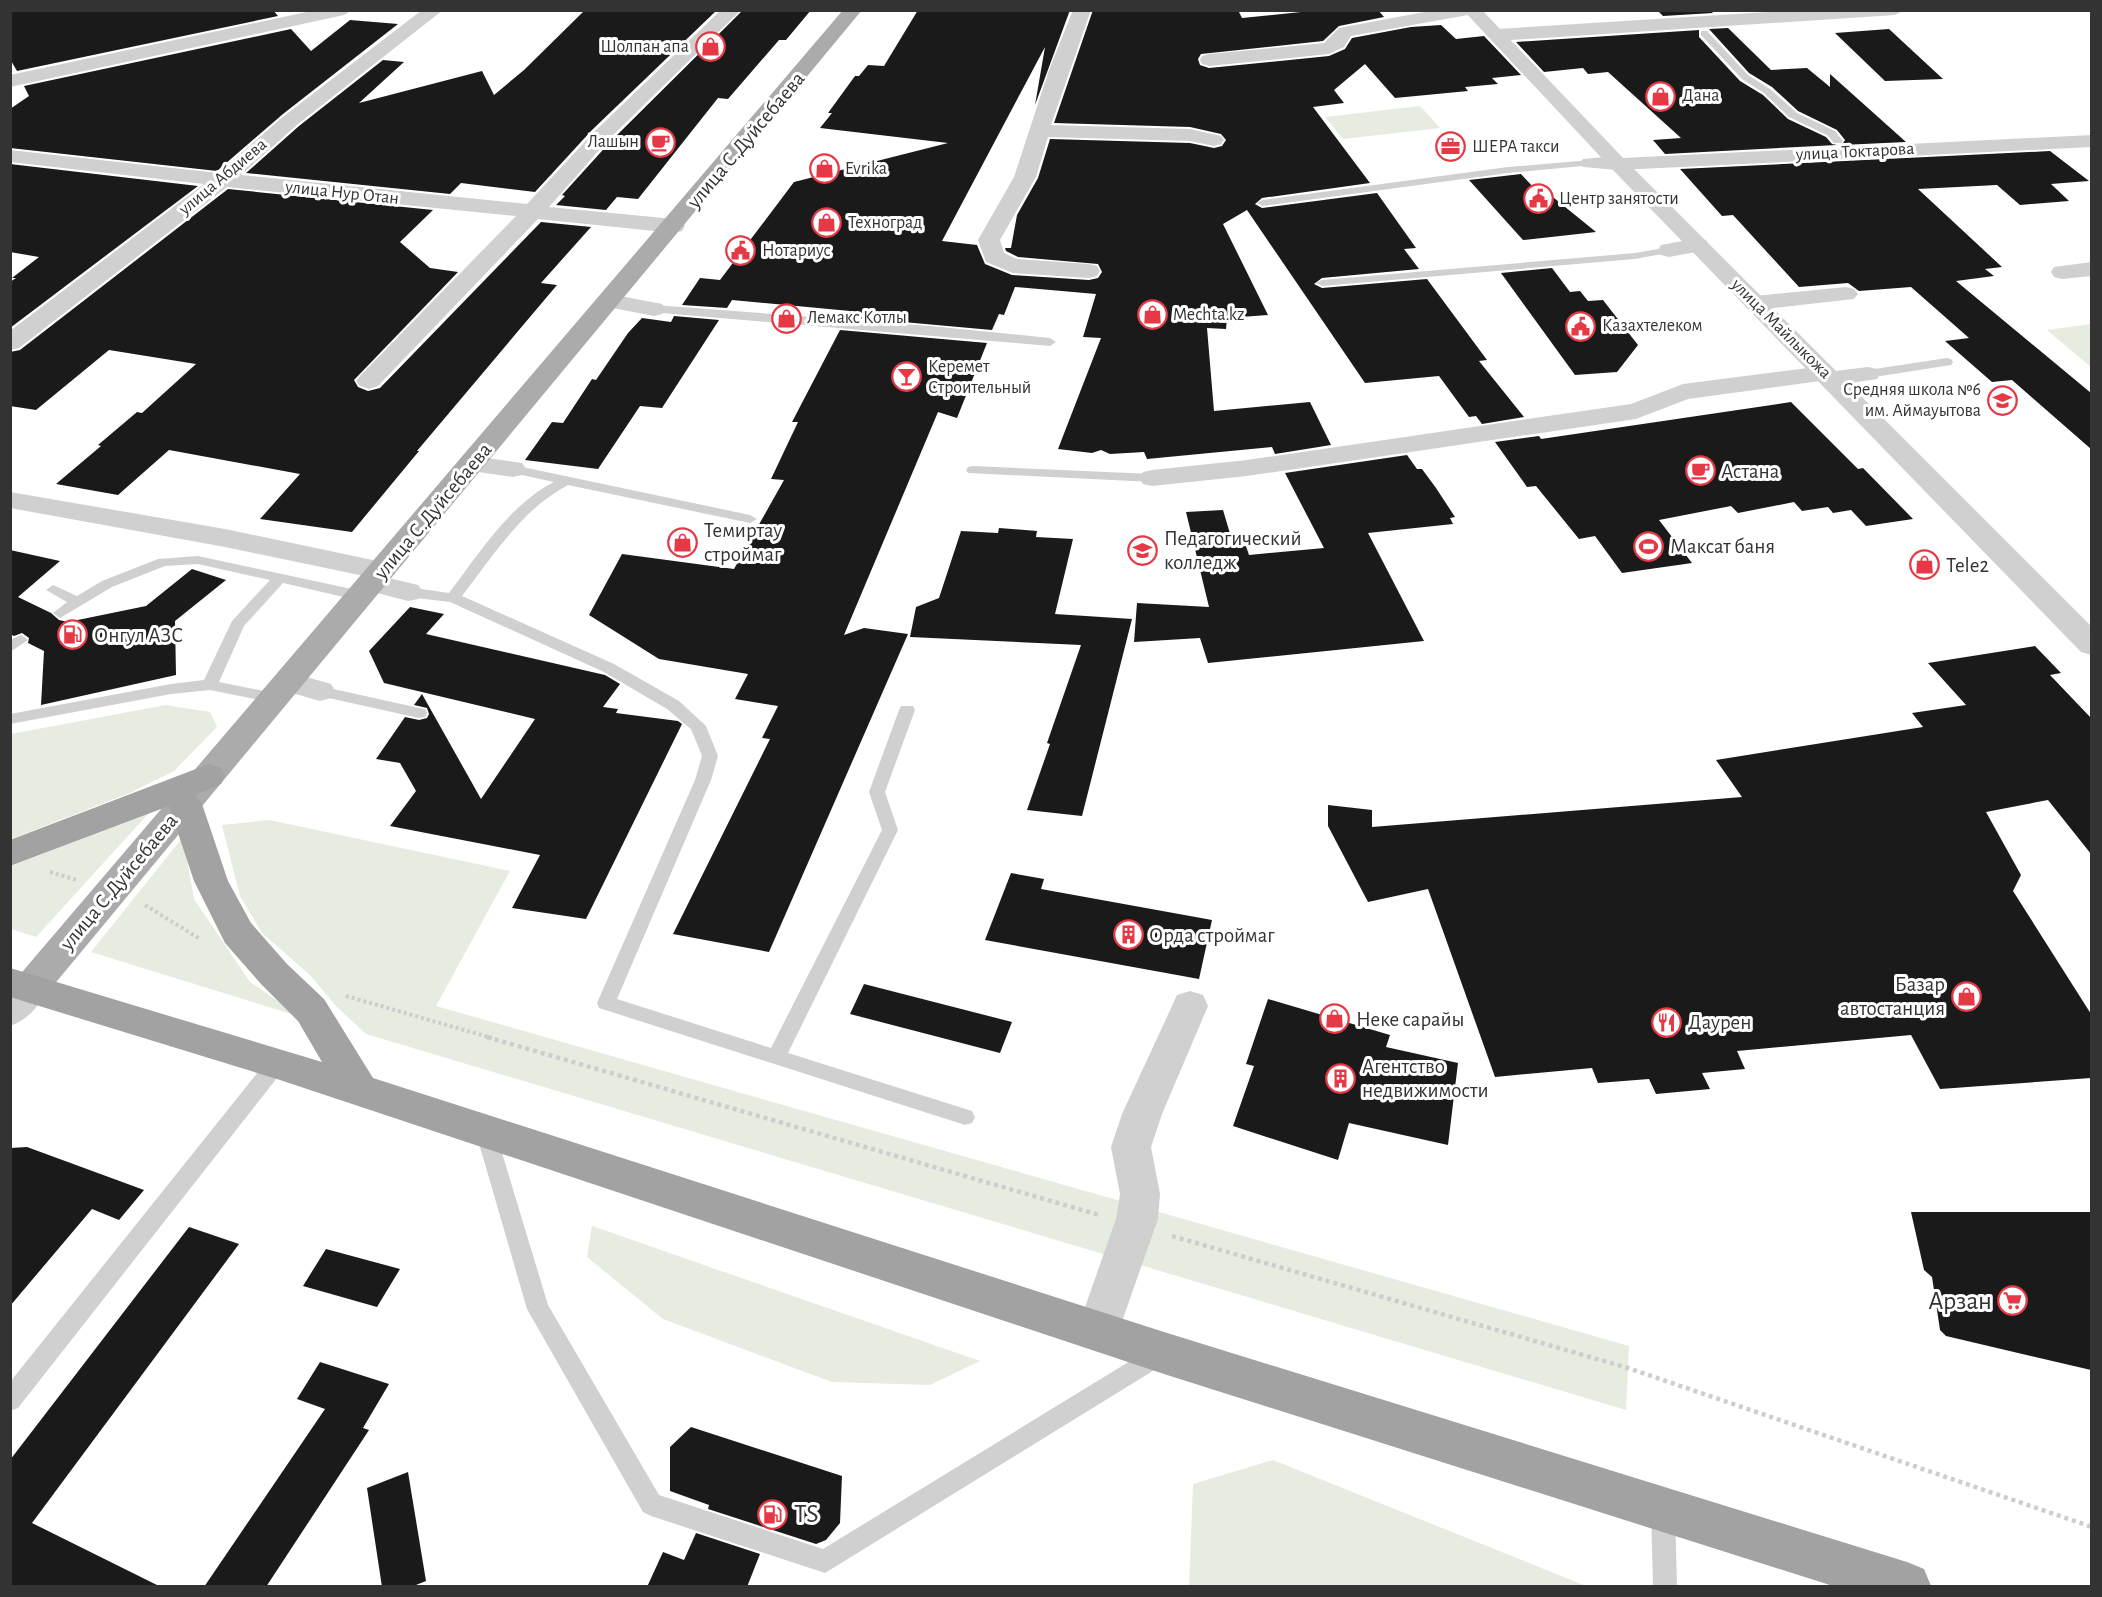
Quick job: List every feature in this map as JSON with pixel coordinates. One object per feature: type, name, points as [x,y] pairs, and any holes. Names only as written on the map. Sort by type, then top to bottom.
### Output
[{"type":"highway","points":[[10,854],[130,809],[208,776]]},
{"type":"highway","points":[[185,804],[211,881],[237,933],[311,1010],[360,1091]]},
{"type":"highway","points":[[17,994],[277,1064],[1164,1353],[1900,1585]]},
{"type":"main road","name":"улица С.Дуйсебаева","points":[[17,994],[282,690],[674,226],[853,10]]},
{"type":"street","points":[[10,81],[301,15],[344,10]]},
{"type":"street","name":"улица Абдиева","points":[[10,343],[223,180],[298,114],[434,10]]},
{"type":"street","points":[[369,381],[532,212],[601,136],[732,10]]},
{"type":"street","points":[[1082,10],[1059,70],[1024,177],[989,240],[994,257],[1013,266],[1089,271]]},
{"type":"street","points":[[1209,60],[1321,50],[1337,43],[1337,38],[1345,32],[1470,10]]},
{"type":"street","name":"улица Майлыкожа","points":[[1470,10],[1497,35],[1617,163],[2091,645]]},
{"type":"street","points":[[1497,35],[1895,10]]},
{"type":"street","points":[[1687,23],[1704,33]]},
{"type":"street","points":[[1039,131],[1190,135],[1214,140]]},
{"type":"street","name":"улица Токтарова","points":[[1590,162],[1617,163],[1843,147],[2091,141]]},
{"type":"street","name":"улица Нур Отан","points":[[10,156],[674,226]]},
{"type":"street","points":[[1669,250],[1698,245]]},
{"type":"street","points":[[2062,272],[2091,269]]},
{"type":"street","points":[[1755,303],[1846,294]]},
{"type":"street","points":[[610,301],[654,309]]},
{"type":"street","points":[[1152,478],[1247,468],[1636,411],[1683,392],[1827,376],[1868,374]]},
{"type":"street","points":[[473,464],[513,469]]},
{"type":"street","points":[[10,500],[225,538],[372,584],[408,592]]},
{"type":"street","points":[[282,690],[320,691]]},
{"type":"street","points":[[1099,1330],[1136,1226],[1140,1194],[1131,1147],[1142,1114],[1190,1006]]},
{"type":"lane","points":[[1704,33],[1745,77],[1767,91],[1793,115],[1831,134],[1843,147]]},
{"type":"lane","points":[[1262,203],[1508,170],[1590,162]]},
{"type":"lane","points":[[1322,283],[1635,256],[1669,250]]},
{"type":"lane","points":[[654,309],[930,330],[1050,342]]},
{"type":"lane","points":[[1868,374],[1947,362]]},
{"type":"lane","points":[[513,469],[750,519]]},
{"type":"lane","points":[[973,471],[1152,478]]},
{"type":"lane","points":[[453,598],[531,502],[551,486],[565,481]]},
{"type":"lane","points":[[60,613],[107,584],[164,562],[198,560],[280,578],[372,584]]},
{"type":"lane","points":[[210,685],[237,624],[280,578]]},
{"type":"lane","points":[[53,590],[78,602]]},
{"type":"lane","points":[[408,592],[453,598],[609,668],[673,705],[698,726],[710,756],[704,780],[606,1003],[965,1117]]},
{"type":"lane","points":[[10,719],[171,689],[210,685],[282,690]]},
{"type":"lane","points":[[320,691],[419,713]]},
{"type":"lane","points":[[776,1057],[890,830],[877,792],[907,710]]},
{"type":"lane","points":[[10,1400],[277,1064]]},
{"type":"lane","points":[[486,1133],[538,1309],[651,1504],[825,1561],[1164,1353]]},
{"type":"lane","points":[[1663,1509],[1665,1587]]},
{"type":"path","points":[[144,904],[210,945]]},
{"type":"path","points":[[334,993],[1628,1368],[2091,1527]]},
{"type":"shaded area","points":[[1420,106],[1440,128],[1343,139],[1325,117]]},
{"type":"shaded area","points":[[2091,324],[2091,367],[2047,330]]},
{"type":"shaded area","points":[[166,705],[210,712],[217,727],[174,771],[132,792],[11,839],[11,734]]},
{"type":"shaded area","points":[[148,814],[36,937],[11,929],[11,866]]},
{"type":"shaded area","points":[[269,820],[510,871],[436,1006],[1629,1346],[1626,1410],[366,1034],[337,1007],[310,975],[262,933],[240,896],[222,825]]},
{"type":"shaded area","points":[[183,837],[194,899],[250,982],[301,1017],[91,952]]},
{"type":"shaded area","points":[[592,1226],[980,1361],[930,1385],[832,1382],[663,1319],[587,1257]]},
{"type":"shaded area","points":[[1273,1460],[1586,1586],[1189,1586],[1193,1484]]},
{"type":"building","points":[[10,10],[273,10],[278,16],[17,71],[10,59]]},
{"type":"building","points":[[585,10],[717,10],[592,130],[535,192],[461,183],[450,194],[246,173],[299,126],[383,60],[404,62],[359,103],[482,71],[494,95],[524,70]]},
{"type":"building","points":[[743,10],[811,10],[786,40],[779,40],[728,99],[718,98],[638,199],[617,197],[606,210],[556,205],[565,196],[562,195],[610,142]]},
{"type":"building","points":[[918,10],[1070,10],[1035,105],[1045,47],[942,241],[977,245],[985,264],[1012,275],[1089,280],[1098,278],[1102,272],[1098,264],[1018,257],[1006,251],[1005,248],[1011,248],[1017,215],[1038,178],[1050,139],[1190,143],[1214,148],[1222,146],[1226,140],[1221,134],[1190,127],[1054,123],[1093,10],[1238,10],[1242,18],[1320,10],[1378,10],[1384,17],[1339,26],[1323,41],[1201,54],[1198,59],[1200,65],[1209,68],[1329,56],[1345,49],[1352,38],[1411,27],[1441,25],[1456,39],[1484,36],[1521,75],[1492,78],[1498,84],[1465,87],[1468,91],[1395,98],[1365,64],[1334,90],[1344,103],[1313,107],[1370,183],[1262,198],[1255,204],[1262,208],[1377,193],[1416,248],[1404,249],[1419,269],[1322,278],[1314,284],[1322,288],[1427,279],[1487,360],[1479,361],[1524,417],[1482,424],[1476,416],[1469,417],[1439,376],[1365,383],[1247,210],[1223,224],[1268,315],[1227,318],[1226,329],[1207,328],[1214,411],[1310,402],[1331,445],[1275,454],[1272,447],[1147,459],[1144,452],[1110,454],[1101,450],[1092,453],[1058,449],[1101,338],[1083,337],[1096,294],[1015,287],[1004,315],[999,314],[992,330],[847,317],[850,311],[732,300],[727,308],[682,305],[700,278],[720,280],[794,182],[948,143],[820,128],[855,76],[859,76],[868,65],[884,66]]},
{"type":"building","points":[[1657,10],[1710,10],[1713,13],[1663,16]]},
{"type":"building","points":[[350,20],[398,24],[283,114],[217,171],[10,148],[10,109],[29,96],[24,86],[291,29],[311,51]]},
{"type":"building","points":[[1728,28],[1771,70],[1807,68],[1830,87],[1830,74],[1906,142],[1842,145],[1845,140],[1837,130],[1798,111],[1772,87],[1749,73],[1709,29]]},
{"type":"building","points":[[1889,29],[1943,79],[1885,81],[1835,33]]},
{"type":"building","points":[[1699,30],[1699,37],[1740,81],[1763,95],[1788,119],[1826,137],[1832,144],[1837,145],[1665,154],[1653,140],[1681,138],[1608,72],[1588,74],[1583,68],[1544,72],[1516,42]]},
{"type":"building","points":[[2050,151],[2089,181],[2051,184],[2069,201],[2020,205],[1997,185],[1918,189],[2002,267],[1985,269],[1994,276],[1956,281],[2091,393],[2091,449],[2012,380],[1992,382],[1945,341],[1969,338],[1911,287],[1859,291],[1848,283],[1799,287],[1733,215],[1722,216],[1680,169]]},
{"type":"building","points":[[10,164],[198,186],[10,328],[10,282],[39,257],[10,252]]},
{"type":"building","points":[[1521,174],[1534,188],[1543,189],[1596,232],[1523,240],[1469,180]]},
{"type":"building","points":[[228,189],[433,210],[400,242],[430,268],[458,272],[354,380],[358,387],[368,391],[380,388],[541,222],[591,227],[541,283],[557,285],[352,532],[260,519],[300,474],[169,450],[118,495],[56,484],[101,446],[98,445],[137,412],[142,413],[196,364],[109,350],[36,410],[10,406],[10,352],[20,350]]},
{"type":"building","name":"Казахтелеком","points":[[1552,268],[1570,292],[1580,291],[1588,301],[1603,300],[1638,345],[1617,372],[1575,375],[1501,273]]},
{"type":"building","points":[[674,316],[719,320],[662,408],[640,406],[598,469],[525,460],[552,422],[563,423],[592,379],[596,380],[628,333],[642,318],[671,322]]},
{"type":"building","points":[[840,330],[987,343],[957,418],[938,412],[844,635],[864,628],[908,634],[769,952],[673,934],[770,739],[762,738],[778,706],[735,699],[748,674],[659,659],[589,615],[622,554],[734,569],[784,480],[771,479],[798,422],[792,422]]},
{"type":"building","points":[[1791,402],[1858,469],[1863,468],[1913,519],[1866,526],[1851,510],[1833,513],[1828,507],[1802,511],[1794,502],[1738,513],[1731,506],[1659,520],[1692,563],[1622,573],[1595,536],[1579,539],[1536,486],[1527,487],[1495,442],[1539,436],[1541,439]]},
{"type":"building","points":[[1407,455],[1417,469],[1422,469],[1436,488],[1455,517],[1450,518],[1453,524],[1368,533],[1424,641],[1208,663],[1200,638],[1134,642],[1137,603],[1209,607],[1186,512],[1223,510],[1234,547],[1246,546],[1249,555],[1324,548],[1285,473]]},
{"type":"building","points":[[999,528],[1037,531],[1036,537],[1073,539],[1055,614],[1132,619],[1082,816],[1027,810],[1050,744],[1047,743],[1081,645],[910,637],[916,607],[939,598],[961,531],[998,533]]},
{"type":"building","name":"Онгул АЗС","points":[[10,550],[60,561],[18,597],[51,613],[59,620],[68,622],[146,606],[192,569],[226,580],[175,621],[176,675],[41,705],[44,651],[28,643],[29,638],[22,633],[14,636],[10,634]]},
{"type":"building","points":[[410,607],[444,614],[426,634],[605,675],[620,684],[603,707],[618,709],[616,713],[678,721],[682,724],[586,919],[512,908],[540,855],[390,826],[416,791],[400,763],[376,759],[405,717],[419,720],[427,718],[429,714],[427,708],[414,705],[422,694],[481,799],[535,719],[384,683],[369,651]]},
{"type":"building","points":[[2035,646],[2061,673],[2050,675],[2091,718],[2091,854],[2048,800],[1986,812],[2021,875],[2013,891],[2091,1014],[2091,1078],[1940,1089],[1911,1035],[1737,1051],[1745,1069],[1702,1073],[1710,1089],[1656,1094],[1649,1079],[1598,1083],[1592,1068],[1495,1077],[1428,889],[1368,902],[1328,826],[1328,805],[1372,810],[1372,827],[1742,797],[1716,760],[1923,727],[1912,713],[1966,705],[1928,663]]},
{"type":"building","name":"Орда строймаг","points":[[1011,873],[1044,879],[1041,889],[1212,920],[1199,979],[985,940]]},
{"type":"building","points":[[864,984],[1012,1022],[1000,1053],[850,1014]]},
{"type":"building","points":[[1268,999],[1390,1035],[1386,1047],[1458,1063],[1448,1145],[1349,1123],[1338,1160],[1233,1126],[1254,1066],[1246,1064]]},
{"type":"building","points":[[27,1147],[144,1190],[119,1220],[92,1209],[10,1306],[10,1148]]},
{"type":"building","name":"Арзан","points":[[1911,1212],[2091,1212],[2091,1370],[1946,1336],[1940,1330],[1932,1277],[1924,1270]]},
{"type":"building","points":[[189,1227],[239,1244],[32,1523],[161,1587],[10,1587],[10,1460]]},
{"type":"building","points":[[326,1249],[400,1269],[377,1307],[303,1286]]},
{"type":"building","points":[[320,1362],[389,1384],[363,1428],[369,1430],[266,1587],[204,1587],[325,1409],[297,1399]]},
{"type":"building","name":"TS","points":[[691,1427],[842,1476],[840,1523],[826,1540],[816,1544],[708,1509],[709,1505],[670,1491],[670,1447]]},
{"type":"building","points":[[408,1472],[426,1581],[411,1587],[382,1587],[367,1488]]},
{"type":"building","points":[[696,1533],[760,1554],[747,1587],[647,1587],[663,1552],[684,1560]]},
{"type":"place","name":"Шолпан апа","points":[[710,47]]},
{"type":"place","name":"Дана","points":[[1661,96]]},
{"type":"place","name":"Лашын","points":[[660,142]]},
{"type":"place","name":"ШЕРА такси","points":[[1451,147]]},
{"type":"place","name":"Evrika","points":[[824,169]]},
{"type":"place","name":"Центр занятости","points":[[1538,199]]},
{"type":"place","name":"Техноград","points":[[827,223]]},
{"type":"place","name":"Нотариус","points":[[741,251]]},
{"type":"place","name":"Mechta.kz","points":[[1152,315]]},
{"type":"place","name":"Лемакс Котлы","points":[[786,318]]},
{"type":"place","name":"Казахтелеком","points":[[1581,326]]},
{"type":"place","name":"Керемет Строительный","points":[[907,377]]},
{"type":"place","name":"Средняя школа №6 им. Аймауытова","points":[[2002,400]]},
{"type":"place","name":"Астана","points":[[1700,471]]},
{"type":"place","name":"Темиртау строймаг","points":[[683,542]]},
{"type":"place","name":"Максат баня","points":[[1649,546]]},
{"type":"place","name":"Педагогический колледж","points":[[1143,550]]},
{"type":"place","name":"Tele2","points":[[1925,565]]},
{"type":"place","name":"Онгул АЗС","points":[[73,635]]},
{"type":"place","name":"Орда строймаг","points":[[1128,935]]},
{"type":"place","name":"Базар автостанция","points":[[1966,996]]},
{"type":"place","name":"Неке сарайы","points":[[1335,1019]]},
{"type":"place","name":"Даурен","points":[[1667,1022]]},
{"type":"place","name":"Агентство недвижимости","points":[[1341,1078]]},
{"type":"place","name":"Арзан","points":[[2013,1301]]},
{"type":"place","name":"TS","points":[[773,1514]]}]
